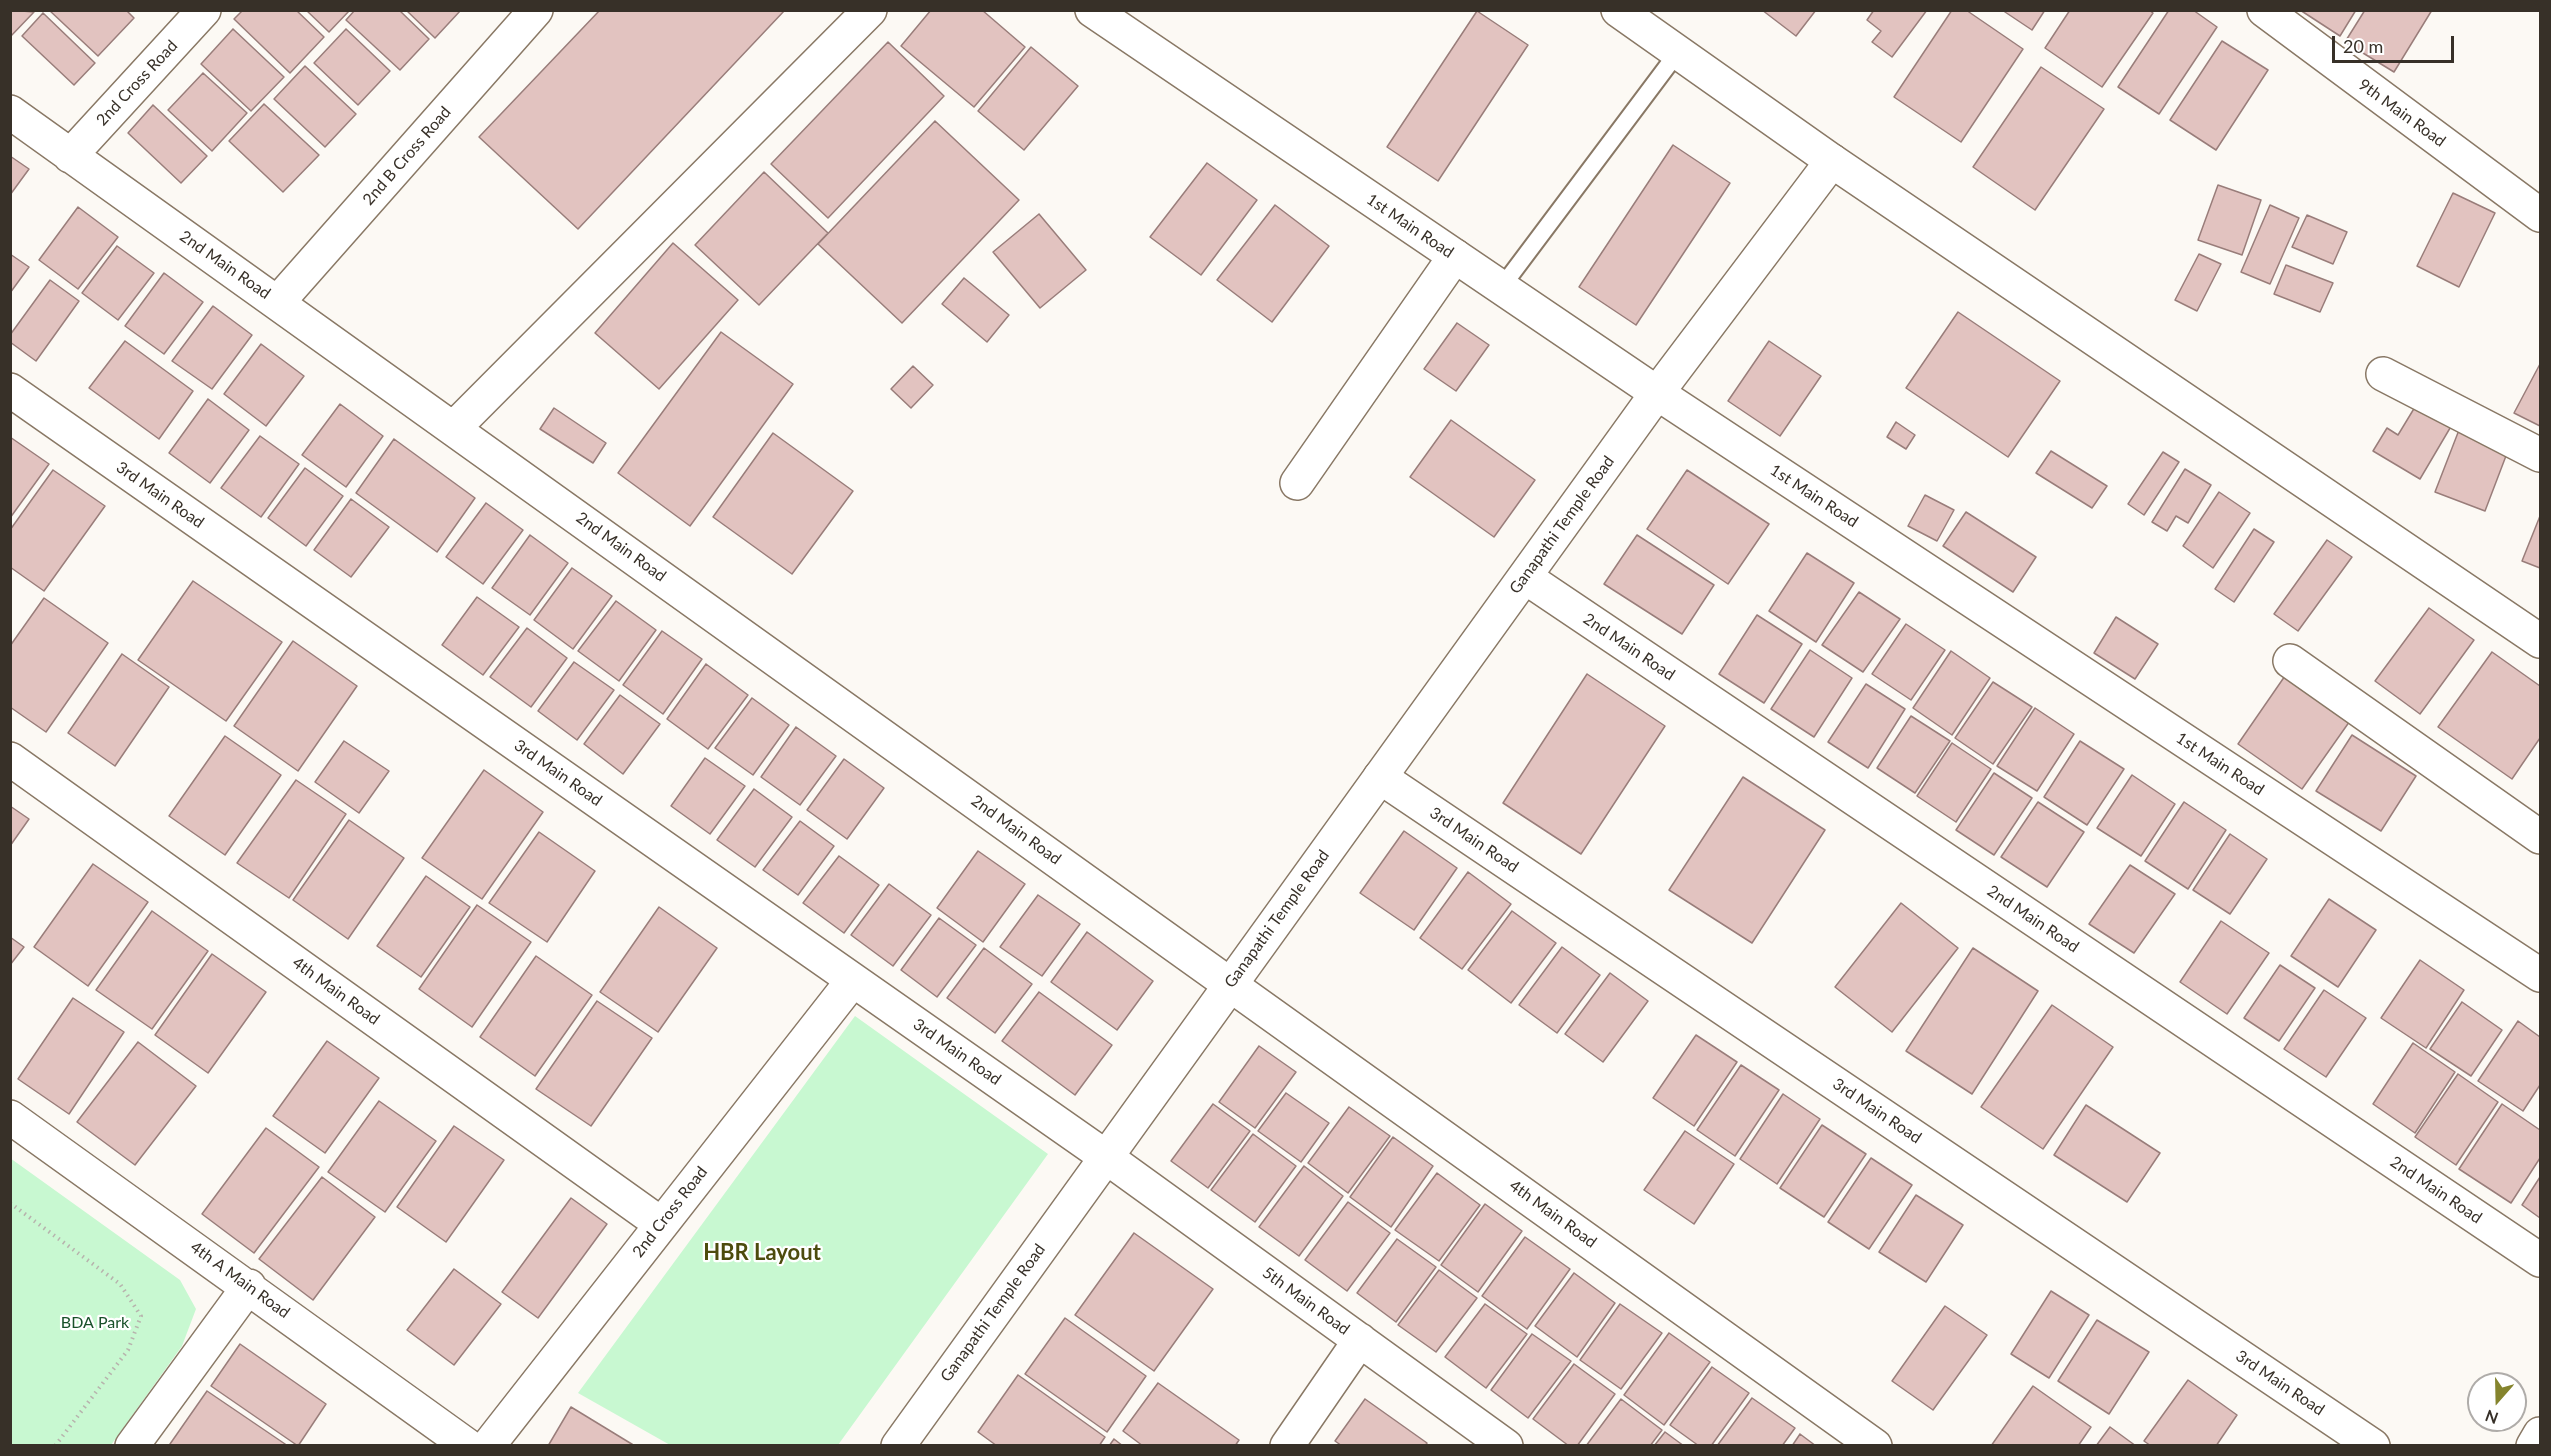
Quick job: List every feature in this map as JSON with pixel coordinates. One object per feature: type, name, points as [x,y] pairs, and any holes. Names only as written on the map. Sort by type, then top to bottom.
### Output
[{"type":"street","name":"2nd Cross Road","points":[[70,156],[204,10]]},
{"type":"street","name":"2nd B Cross Road","points":[[278,302],[536,10]]},
{"type":"street","points":[[454,428],[870,10]]},
{"type":"street","name":"1st Main Road","points":[[1092,10],[1658,393],[2541,975]]},
{"type":"street","points":[[1618,10],[1832,161],[2541,641]]},
{"type":"street","name":"9th Main Road","points":[[2264,10],[2541,215]]},
{"type":"street","name":"2nd Main Road","points":[[10,112],[1231,983]]},
{"type":"street","name":"Ganapathi Temple Road","points":[[898,1446],[1658,393],[1832,161]]},
{"type":"street","points":[[1297,483],[1455,256]]},
{"type":"street","points":[[2383,374],[2541,455]]},
{"type":"street","name":"3rd Main Road","points":[[10,390],[1106,1157]]},
{"type":"street","name":"2nd Main Road","points":[[1525,577],[2541,1260]]},
{"type":"street","points":[[2290,661],[2541,837]]},
{"type":"street","name":"4th Main Road","points":[[10,759],[662,1224]]},
{"type":"street","name":"3rd Main Road","points":[[1380,777],[2373,1446]]},
{"type":"street","name":"2nd Cross Road","points":[[488,1446],[853,980]]},
{"type":"street","name":"4th Main Road","points":[[1231,983],[1875,1446]]},
{"type":"street","name":"4th A Main Road","points":[[10,1117],[249,1286],[468,1446]]},
{"type":"street","name":"5th Main Road","points":[[1106,1157],[1506,1446]]},
{"type":"street","points":[[132,1446],[249,1286]]},
{"type":"street","points":[[1287,1446],[1360,1340]]},
{"type":"street","points":[[2533,1446],[2541,1434]]},
{"type":"lane","points":[[1501,288],[1678,52]]},
{"type":"path","points":[[10,1203],[120,1284],[141,1316],[128,1350],[55,1446]]},
{"type":"green space","points":[[855,1016],[1048,1154],[838,1445],[670,1445],[578,1393]]},
{"type":"green space","name":"BDA Park","points":[[10,1158],[180,1280],[196,1309],[182,1346],[111,1445],[11,1445]]},
{"type":"building","points":[[10,10],[34,12],[10,37]]},
{"type":"building","points":[[49,10],[126,10],[134,18],[98,56]]},
{"type":"building","points":[[243,10],[296,10],[324,37],[290,73],[234,19]]},
{"type":"building","points":[[306,10],[350,10],[329,32]]},
{"type":"building","points":[[355,10],[399,10],[429,39],[400,70],[346,20]]},
{"type":"building","points":[[406,10],[461,10],[435,38]]},
{"type":"building","points":[[600,10],[785,10],[578,229],[479,137]]},
{"type":"building","points":[[931,10],[982,10],[1025,47],[974,107],[901,46]]},
{"type":"building","points":[[1762,10],[1816,10],[1796,36]]},
{"type":"building","points":[[1874,10],[1927,10],[1892,57],[1872,42],[1881,31],[1867,20]]},
{"type":"building","points":[[1952,10],[1966,10],[2023,49],[1961,142],[1894,97]]},
{"type":"building","points":[[2002,10],[2045,10],[2032,30]]},
{"type":"building","points":[[2070,10],[2149,10],[2153,13],[2102,87],[2045,48]]},
{"type":"building","points":[[2169,10],[2193,10],[2217,27],[2159,114],[2118,87]]},
{"type":"building","points":[[2300,10],[2356,10],[2340,36]]},
{"type":"building","points":[[2365,10],[2432,10],[2394,72],[2345,42]]},
{"type":"building","points":[[1477,11],[1528,45],[1438,181],[1387,147]]},
{"type":"building","points":[[43,13],[95,63],[74,85],[22,36]]},
{"type":"building","points":[[233,29],[284,77],[251,111],[201,64]]},
{"type":"building","points":[[346,29],[390,71],[358,105],[314,63]]},
{"type":"building","points":[[2222,41],[2268,70],[2216,150],[2170,120]]},
{"type":"building","points":[[888,42],[944,96],[828,218],[771,164]]},
{"type":"building","points":[[1031,47],[1078,86],[1024,150],[978,111]]},
{"type":"building","points":[[305,66],[356,114],[325,147],[274,99]]},
{"type":"building","points":[[2041,67],[2104,109],[2035,210],[1973,167]]},
{"type":"building","points":[[203,73],[247,113],[212,151],[168,110]]},
{"type":"building","points":[[264,104],[319,155],[283,192],[229,141]]},
{"type":"building","points":[[153,105],[207,156],[181,183],[128,133]]},
{"type":"building","points":[[935,121],[1019,200],[902,323],[818,244]]},
{"type":"building","points":[[1673,145],[1730,183],[1636,325],[1579,287]]},
{"type":"building","points":[[10,156],[29,169],[10,195]]},
{"type":"building","points":[[1207,163],[1257,200],[1201,275],[1150,237]]},
{"type":"building","points":[[764,172],[828,233],[759,305],[695,245]]},
{"type":"building","points":[[2218,185],[2261,200],[2242,255],[2198,240]]},
{"type":"building","points":[[2453,193],[2495,213],[2459,287],[2417,266]]},
{"type":"building","points":[[1275,205],[1329,246],[1272,322],[1217,280]]},
{"type":"building","points":[[2270,205],[2299,218],[2270,284],[2241,272]]},
{"type":"building","points":[[78,207],[118,237],[78,289],[39,260]]},
{"type":"building","points":[[1039,214],[1086,270],[1040,308],[993,252]]},
{"type":"building","points":[[2307,215],[2347,232],[2333,264],[2292,247]]},
{"type":"building","points":[[673,243],[738,300],[659,389],[595,333]]},
{"type":"building","points":[[117,246],[154,273],[118,320],[82,293]]},
{"type":"building","points":[[10,254],[29,267],[10,293]]},
{"type":"building","points":[[2199,254],[2221,264],[2197,311],[2175,300]]},
{"type":"building","points":[[2286,265],[2333,283],[2320,312],[2274,294]]},
{"type":"building","points":[[164,273],[203,302],[164,354],[125,326]]},
{"type":"building","points":[[964,278],[1009,315],[987,342],[942,304]]},
{"type":"building","points":[[50,280],[79,301],[36,361],[10,342],[10,335]]},
{"type":"building","points":[[213,306],[252,335],[212,389],[172,361]]},
{"type":"building","points":[[1958,312],[2060,381],[2008,457],[1906,388]]},
{"type":"building","points":[[1457,323],[1489,345],[1456,391],[1424,369]]},
{"type":"building","points":[[721,332],[793,384],[690,526],[618,473]]},
{"type":"building","points":[[125,341],[193,391],[159,439],[89,388]]},
{"type":"building","points":[[1769,341],[1821,376],[1780,436],[1728,401]]},
{"type":"building","points":[[261,344],[304,376],[266,426],[224,394]]},
{"type":"building","points":[[2540,364],[2540,426],[2514,413]]},
{"type":"building","points":[[913,366],[933,385],[911,408],[891,389]]},
{"type":"building","points":[[208,399],[249,430],[210,483],[169,453]]},
{"type":"building","points":[[2418,402],[2453,423],[2420,479],[2373,451],[2387,428],[2398,435]]},
{"type":"building","points":[[340,404],[383,436],[346,487],[302,455]]},
{"type":"building","points":[[554,408],[606,443],[593,463],[540,429]]},
{"type":"building","points":[[1451,420],[1535,480],[1494,537],[1410,477]]},
{"type":"building","points":[[1896,422],[1915,435],[1906,449],[1887,437]]},
{"type":"building","points":[[2459,430],[2509,448],[2485,511],[2435,492]]},
{"type":"building","points":[[773,433],[853,491],[792,574],[713,517]]},
{"type":"building","points":[[260,436],[299,464],[261,517],[221,488]]},
{"type":"building","points":[[10,437],[49,464],[10,518]]},
{"type":"building","points":[[394,439],[475,498],[437,552],[356,493]]},
{"type":"building","points":[[2051,451],[2107,486],[2092,508],[2036,473]]},
{"type":"building","points":[[2163,452],[2179,462],[2144,515],[2128,504]]},
{"type":"building","points":[[305,468],[343,496],[306,546],[268,518]]},
{"type":"building","points":[[2185,469],[2211,485],[2188,523],[2176,516],[2167,531],[2152,522]]},
{"type":"building","points":[[53,470],[105,506],[44,591],[10,567],[10,530]]},
{"type":"building","points":[[1687,470],[1769,524],[1728,584],[1647,529]]},
{"type":"building","points":[[2219,492],[2250,513],[2213,568],[2183,546]]},
{"type":"building","points":[[1925,495],[1954,510],[1937,541],[1908,526]]},
{"type":"building","points":[[351,499],[389,527],[351,577],[314,550]]},
{"type":"building","points":[[486,503],[523,530],[483,584],[446,557]]},
{"type":"building","points":[[1966,512],[2036,557],[2013,592],[1943,546]]},
{"type":"building","points":[[2540,516],[2540,568],[2522,561]]},
{"type":"building","points":[[2254,529],[2274,542],[2234,602],[2215,589]]},
{"type":"building","points":[[530,535],[568,563],[530,615],[492,588]]},
{"type":"building","points":[[1637,535],[1714,585],[1682,634],[1604,584]]},
{"type":"building","points":[[2327,540],[2352,557],[2298,631],[2274,614]]},
{"type":"building","points":[[1807,553],[1854,583],[1816,642],[1769,611]]},
{"type":"building","points":[[572,568],[612,596],[573,649],[534,620]]},
{"type":"building","points":[[193,581],[282,642],[226,721],[138,660]]},
{"type":"building","points":[[1859,592],[1900,619],[1863,672],[1822,645]]},
{"type":"building","points":[[477,597],[519,627],[483,675],[442,645]]},
{"type":"building","points":[[44,598],[108,643],[46,732],[10,707],[10,646]]},
{"type":"building","points":[[616,601],[656,630],[619,681],[578,651]]},
{"type":"building","points":[[2429,608],[2474,640],[2420,714],[2375,681]]},
{"type":"building","points":[[1757,615],[1802,644],[1764,703],[1719,674]]},
{"type":"building","points":[[2116,617],[2158,644],[2135,679],[2094,653]]},
{"type":"building","points":[[1906,624],[1945,650],[1911,700],[1872,674]]},
{"type":"building","points":[[527,628],[567,658],[531,707],[490,677]]},
{"type":"building","points":[[662,631],[702,659],[663,714],[623,685]]},
{"type":"building","points":[[293,641],[357,686],[298,771],[234,726]]},
{"type":"building","points":[[1810,650],[1852,678],[1814,737],[1771,709]]},
{"type":"building","points":[[1951,651],[1990,678],[1952,735],[1913,708]]},
{"type":"building","points":[[2492,652],[2540,686],[2540,738],[2512,779],[2438,727]]},
{"type":"building","points":[[122,654],[169,687],[115,766],[68,733]]},
{"type":"building","points":[[574,662],[614,690],[577,740],[538,711]]},
{"type":"building","points":[[706,664],[748,695],[708,749],[667,719]]},
{"type":"building","points":[[2287,673],[2352,718],[2302,789],[2238,744]]},
{"type":"building","points":[[1587,674],[1665,726],[1581,854],[1503,803]]},
{"type":"building","points":[[1993,682],[2032,707],[1993,764],[1955,738]]},
{"type":"building","points":[[1866,684],[1905,709],[1868,768],[1828,742]]},
{"type":"building","points":[[620,695],[660,724],[623,774],[584,744]]},
{"type":"building","points":[[752,698],[789,725],[753,775],[715,748]]},
{"type":"building","points":[[2035,708],[2074,734],[2037,791],[1997,766]]},
{"type":"building","points":[[1911,716],[1950,741],[1915,793],[1877,768]]},
{"type":"building","points":[[796,727],[836,756],[800,805],[761,777]]},
{"type":"building","points":[[2352,735],[2416,776],[2381,831],[2316,791]]},
{"type":"building","points":[[225,736],[281,775],[225,855],[169,816]]},
{"type":"building","points":[[344,741],[389,771],[359,813],[315,782]]},
{"type":"building","points":[[2080,741],[2124,769],[2087,825],[2044,797]]},
{"type":"building","points":[[1952,743],[1991,769],[1956,822],[1917,796]]},
{"type":"building","points":[[705,758],[745,786],[710,834],[671,806]]},
{"type":"building","points":[[844,759],[884,788],[847,839],[807,810]]},
{"type":"building","points":[[484,770],[543,812],[482,899],[422,858]]},
{"type":"building","points":[[1994,773],[2032,798],[1994,855],[1956,830]]},
{"type":"building","points":[[2132,775],[2175,804],[2141,856],[2097,828]]},
{"type":"building","points":[[1743,777],[1825,830],[1752,943],[1669,890]]},
{"type":"building","points":[[296,780],[346,814],[289,898],[237,863]]},
{"type":"building","points":[[754,789],[792,817],[755,867],[717,840]]},
{"type":"building","points":[[2038,802],[2084,832],[2047,887],[2001,857]]},
{"type":"building","points":[[2184,802],[2226,830],[2188,889],[2145,861]]},
{"type":"building","points":[[10,806],[29,819],[10,846]]},
{"type":"building","points":[[349,820],[404,858],[348,939],[293,900]]},
{"type":"building","points":[[800,821],[834,846],[798,895],[763,870]]},
{"type":"building","points":[[1404,831],[1457,868],[1414,930],[1360,893]]},
{"type":"building","points":[[539,832],[595,871],[547,942],[489,903]]},
{"type":"building","points":[[2230,834],[2267,859],[2230,914],[2193,890]]},
{"type":"building","points":[[978,851],[1025,884],[983,942],[937,908]]},
{"type":"building","points":[[839,856],[879,885],[844,933],[803,903]]},
{"type":"building","points":[[93,864],[148,902],[88,986],[34,947]]},
{"type":"building","points":[[2130,865],[2175,894],[2134,953],[2089,924]]},
{"type":"building","points":[[1468,872],[1511,904],[1462,969],[1420,938]]},
{"type":"building","points":[[426,876],[470,907],[421,977],[377,946]]},
{"type":"building","points":[[889,884],[931,915],[893,966],[851,935]]},
{"type":"building","points":[[1038,895],[1080,924],[1042,976],[1000,947]]},
{"type":"building","points":[[2329,899],[2376,930],[2338,987],[2291,956]]},
{"type":"building","points":[[1901,903],[1958,948],[1892,1032],[1835,987]]},
{"type":"building","points":[[477,905],[531,942],[472,1027],[419,989]]},
{"type":"building","points":[[659,907],[717,948],[658,1032],[600,992]]},
{"type":"building","points":[[152,911],[208,951],[152,1029],[96,990]]},
{"type":"building","points":[[1512,911],[1556,943],[1511,1003],[1468,970]]},
{"type":"building","points":[[939,918],[976,945],[937,997],[901,970]]},
{"type":"building","points":[[2221,921],[2269,953],[2227,1014],[2180,982]]},
{"type":"building","points":[[1087,932],[1153,981],[1117,1030],[1051,982]]},
{"type":"building","points":[[10,937],[24,947],[10,965]]},
{"type":"building","points":[[1562,947],[1600,975],[1557,1033],[1519,1005]]},
{"type":"building","points":[[984,948],[1032,984],[995,1033],[947,998]]},
{"type":"building","points":[[1973,948],[2038,991],[1972,1094],[1906,1051]]},
{"type":"building","points":[[212,954],[266,992],[208,1073],[155,1035]]},
{"type":"building","points":[[536,956],[592,995],[535,1076],[480,1037]]},
{"type":"building","points":[[2420,960],[2464,990],[2426,1048],[2381,1018]]},
{"type":"building","points":[[2280,965],[2315,988],[2279,1041],[2244,1018]]},
{"type":"building","points":[[1610,973],[1648,1001],[1603,1062],[1565,1034]]},
{"type":"building","points":[[2324,990],[2366,1018],[2326,1077],[2284,1049]]},
{"type":"building","points":[[1039,992],[1112,1045],[1075,1095],[1002,1041]]},
{"type":"building","points":[[73,998],[124,1032],[69,1114],[18,1079]]},
{"type":"building","points":[[597,1001],[652,1038],[591,1126],[536,1089]]},
{"type":"building","points":[[2462,1002],[2502,1030],[2471,1076],[2430,1049]]},
{"type":"building","points":[[2052,1005],[2113,1047],[2043,1149],[1981,1107]]},
{"type":"building","points":[[2518,1021],[2540,1037],[2540,1085],[2523,1111],[2478,1081]]},
{"type":"building","points":[[1696,1035],[1737,1062],[1694,1126],[1653,1098]]},
{"type":"building","points":[[327,1041],[379,1078],[325,1153],[273,1116]]},
{"type":"building","points":[[138,1042],[196,1086],[135,1165],[77,1122]]},
{"type":"building","points":[[2413,1043],[2455,1072],[2415,1133],[2373,1104]]},
{"type":"building","points":[[1259,1046],[1296,1072],[1255,1128],[1219,1102]]},
{"type":"building","points":[[1741,1065],[1779,1090],[1735,1156],[1697,1130]]},
{"type":"building","points":[[2458,1074],[2498,1102],[2456,1165],[2415,1137]]},
{"type":"building","points":[[1286,1093],[1329,1123],[1301,1162],[1258,1131]]},
{"type":"building","points":[[1783,1094],[1820,1119],[1777,1184],[1740,1159]]},
{"type":"building","points":[[379,1101],[436,1141],[385,1212],[328,1172]]},
{"type":"building","points":[[1213,1104],[1250,1131],[1208,1188],[1171,1161]]},
{"type":"building","points":[[2502,1104],[2540,1130],[2540,1158],[2511,1203],[2459,1169]]},
{"type":"building","points":[[2086,1105],[2160,1153],[2127,1202],[2054,1155]]},
{"type":"building","points":[[1349,1107],[1390,1136],[1348,1193],[1308,1163]]},
{"type":"building","points":[[1822,1125],[1866,1154],[1824,1217],[1780,1188]]},
{"type":"building","points":[[454,1126],[504,1160],[446,1242],[397,1207]]},
{"type":"building","points":[[266,1128],[319,1167],[254,1253],[202,1214]]},
{"type":"building","points":[[1685,1131],[1734,1164],[1694,1224],[1644,1190]]},
{"type":"building","points":[[1253,1134],[1296,1166],[1255,1222],[1211,1190]]},
{"type":"building","points":[[1393,1137],[1433,1166],[1391,1227],[1350,1197]]},
{"type":"building","points":[[1871,1158],[1912,1185],[1869,1249],[1828,1222]]},
{"type":"building","points":[[1304,1166],[1343,1196],[1299,1256],[1259,1227]]},
{"type":"building","points":[[1437,1173],[1480,1205],[1439,1261],[1395,1230]]},
{"type":"building","points":[[322,1177],[375,1217],[313,1300],[259,1259]]},
{"type":"building","points":[[2540,1177],[2540,1218],[2522,1205]]},
{"type":"building","points":[[1916,1195],[1963,1225],[1926,1282],[1879,1252]]},
{"type":"building","points":[[571,1198],[607,1224],[538,1318],[502,1292]]},
{"type":"building","points":[[1348,1202],[1390,1233],[1347,1291],[1305,1260]]},
{"type":"building","points":[[1485,1204],[1522,1231],[1478,1292],[1441,1265]]},
{"type":"building","points":[[1134,1233],[1213,1289],[1154,1371],[1075,1315]]},
{"type":"building","points":[[1525,1237],[1570,1269],[1527,1329],[1482,1296]]},
{"type":"building","points":[[1397,1239],[1436,1267],[1396,1322],[1357,1293]]},
{"type":"building","points":[[454,1269],[501,1304],[454,1365],[407,1330]]},
{"type":"building","points":[[1439,1270],[1477,1298],[1436,1352],[1398,1325]]},
{"type":"building","points":[[1574,1273],[1615,1303],[1577,1357],[1535,1326]]},
{"type":"building","points":[[2051,1291],[2089,1315],[2049,1378],[2011,1354]]},
{"type":"building","points":[[1485,1304],[1527,1334],[1486,1388],[1445,1357]]},
{"type":"building","points":[[1620,1304],[1662,1333],[1621,1389],[1580,1360]]},
{"type":"building","points":[[1945,1306],[1987,1335],[1933,1410],[1892,1381]]},
{"type":"building","points":[[1065,1318],[1146,1376],[1107,1432],[1025,1374]]},
{"type":"building","points":[[2097,1320],[2149,1352],[2109,1414],[2058,1381]]},
{"type":"building","points":[[1669,1333],[1710,1362],[1664,1425],[1624,1395]]},
{"type":"building","points":[[1532,1334],[1571,1361],[1528,1418],[1491,1390]]},
{"type":"building","points":[[240,1344],[326,1404],[298,1446],[211,1386]]},
{"type":"building","points":[[1574,1364],[1615,1394],[1577,1446],[1569,1446],[1533,1419]]},
{"type":"building","points":[[1712,1367],[1749,1393],[1711,1446],[1699,1446],[1670,1425]]},
{"type":"building","points":[[1018,1375],[1105,1437],[1099,1446],[997,1446],[978,1432]]},
{"type":"building","points":[[2188,1380],[2237,1415],[2216,1446],[2151,1446],[2144,1441]]},
{"type":"building","points":[[1158,1383],[1239,1440],[1235,1446],[1143,1446],[1123,1431]]},
{"type":"building","points":[[2033,1386],[2091,1427],[2078,1446],[1991,1446]]},
{"type":"building","points":[[207,1391],[288,1446],[172,1446],[170,1444]]},
{"type":"building","points":[[1752,1398],[1795,1428],[1782,1446],[1717,1446]]},
{"type":"building","points":[[1365,1399],[1427,1443],[1425,1446],[1342,1446],[1335,1441]]},
{"type":"building","points":[[1621,1399],[1662,1430],[1650,1446],[1586,1446]]},
{"type":"building","points":[[571,1407],[635,1446],[548,1446]]},
{"type":"building","points":[[2110,1427],[2136,1446],[2096,1446]]},
{"type":"building","points":[[1665,1432],[1684,1446],[1654,1446]]},
{"type":"building","points":[[1800,1434],[1816,1446],[1792,1446]]},
{"type":"building","points":[[1114,1439],[1123,1446],[1109,1446]]},
{"type":"district","name":"HBR Layout","points":[[762,1253]]}]
